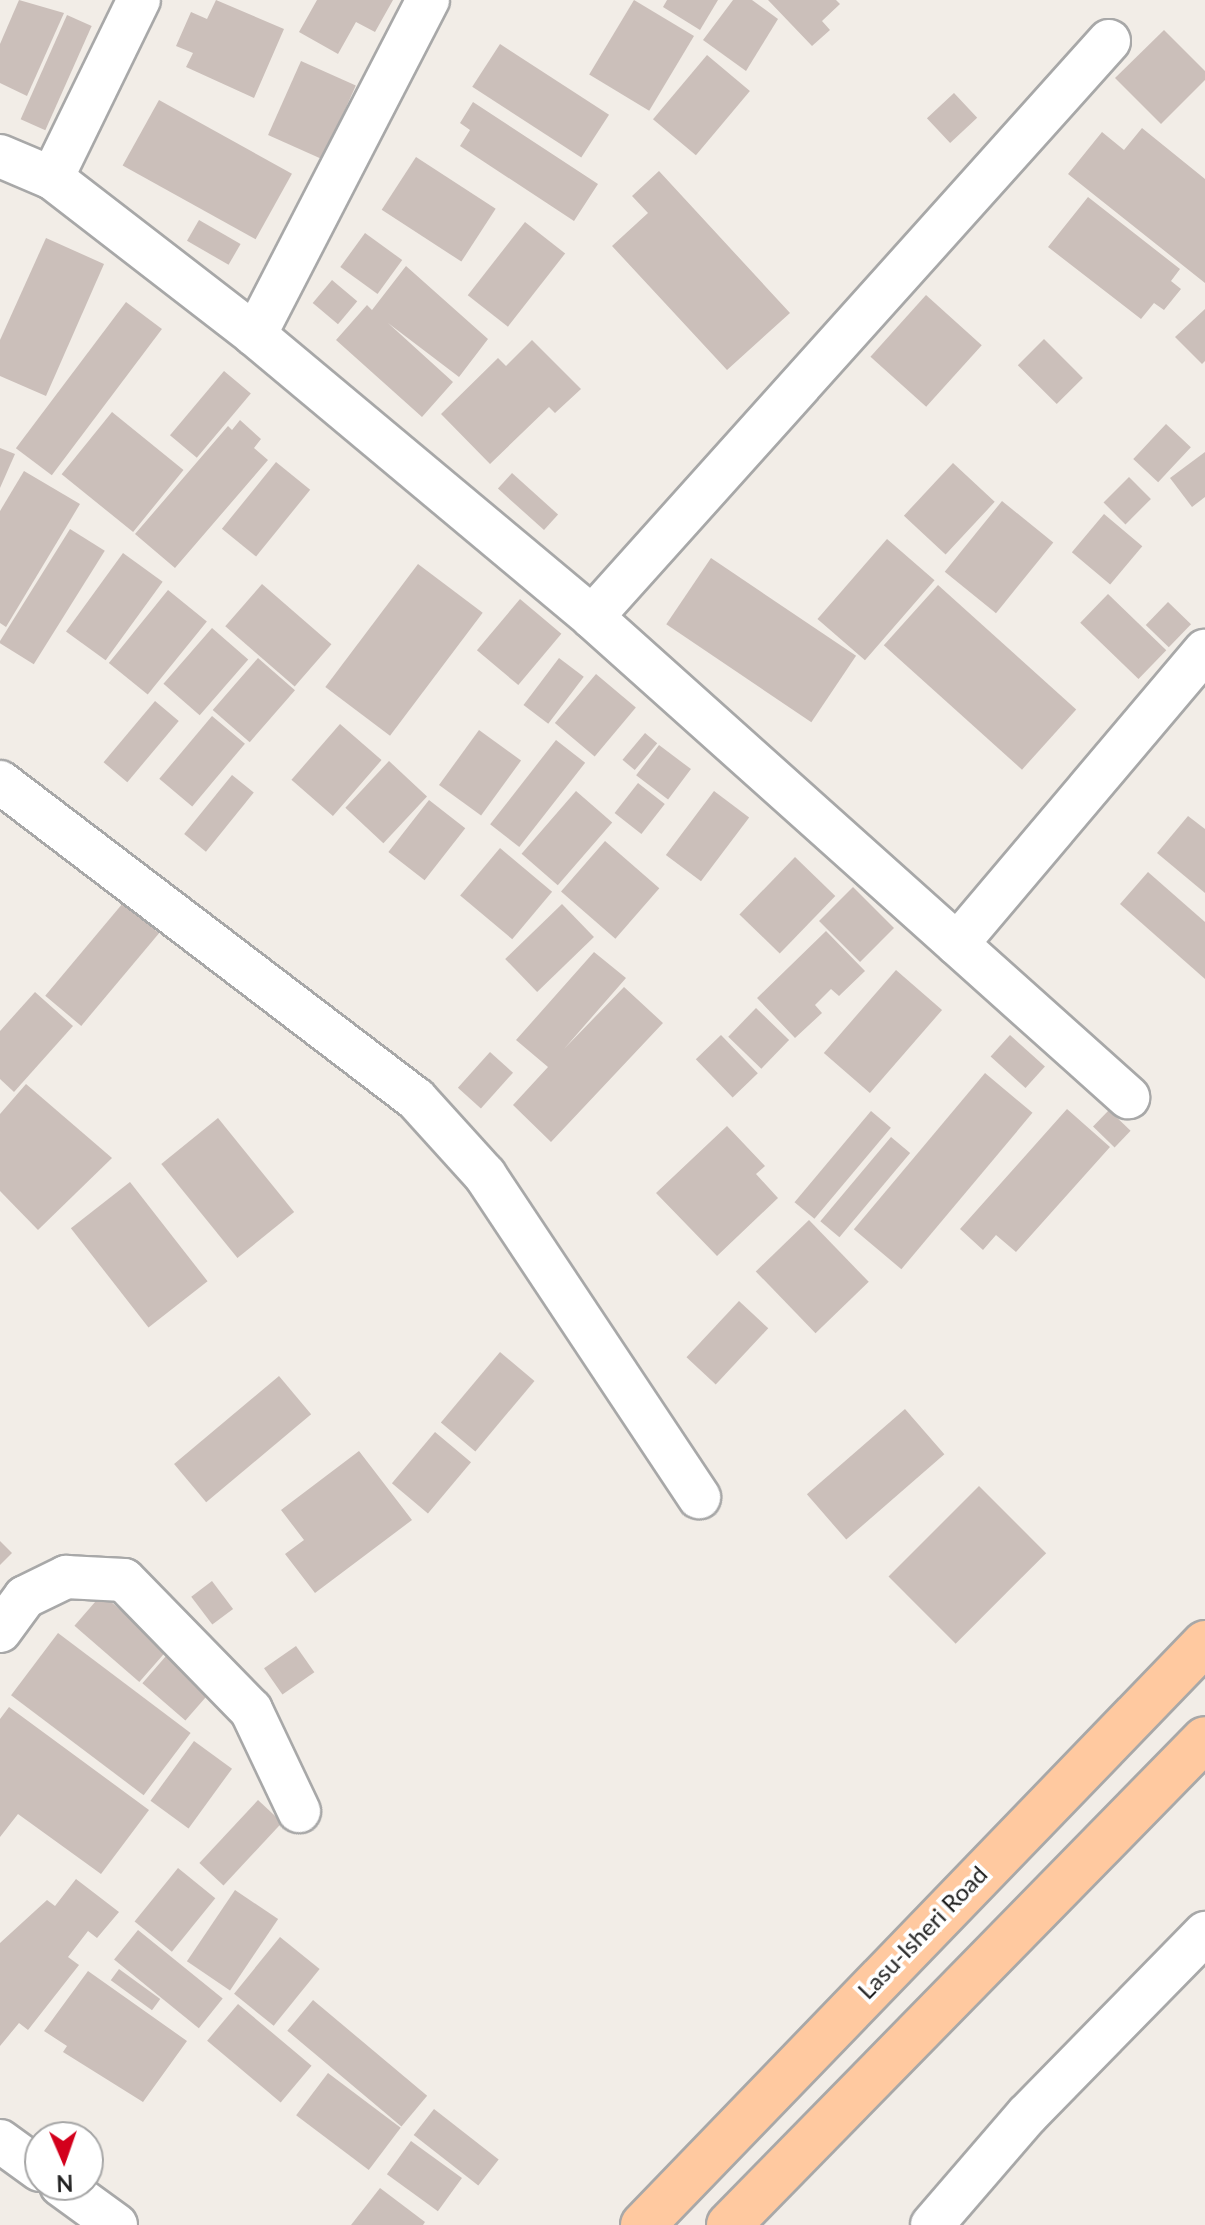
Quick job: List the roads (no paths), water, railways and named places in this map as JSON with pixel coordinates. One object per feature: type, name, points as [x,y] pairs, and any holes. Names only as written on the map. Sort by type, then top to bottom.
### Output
[{"type":"main road","name":"Lasu-Isheri Road","points":[[643,2225],[1205,1643]]},
{"type":"main road","points":[[729,2225],[1205,1739]]},
{"type":"street","points":[[52,178],[139,0]]},
{"type":"street","points":[[255,335],[428,0]]},
{"type":"street","points":[[592,617],[1109,41]]},
{"type":"street","points":[[0,156],[52,178],[255,335],[592,617],[1128,1097]]},
{"type":"street","points":[[957,944],[1205,651]]},
{"type":"street","points":[[0,782],[416,1099],[485,1175],[699,1497]]},
{"type":"street","points":[[0,1631],[25,1597],[66,1577],[124,1580],[251,1710],[299,1811]]},
{"type":"street","points":[[932,2225],[1027,2115],[1205,1933]]},
{"type":"street","points":[[0,2141],[24,2158]]},
{"type":"street","points":[[83,2201],[116,2225]]}]
